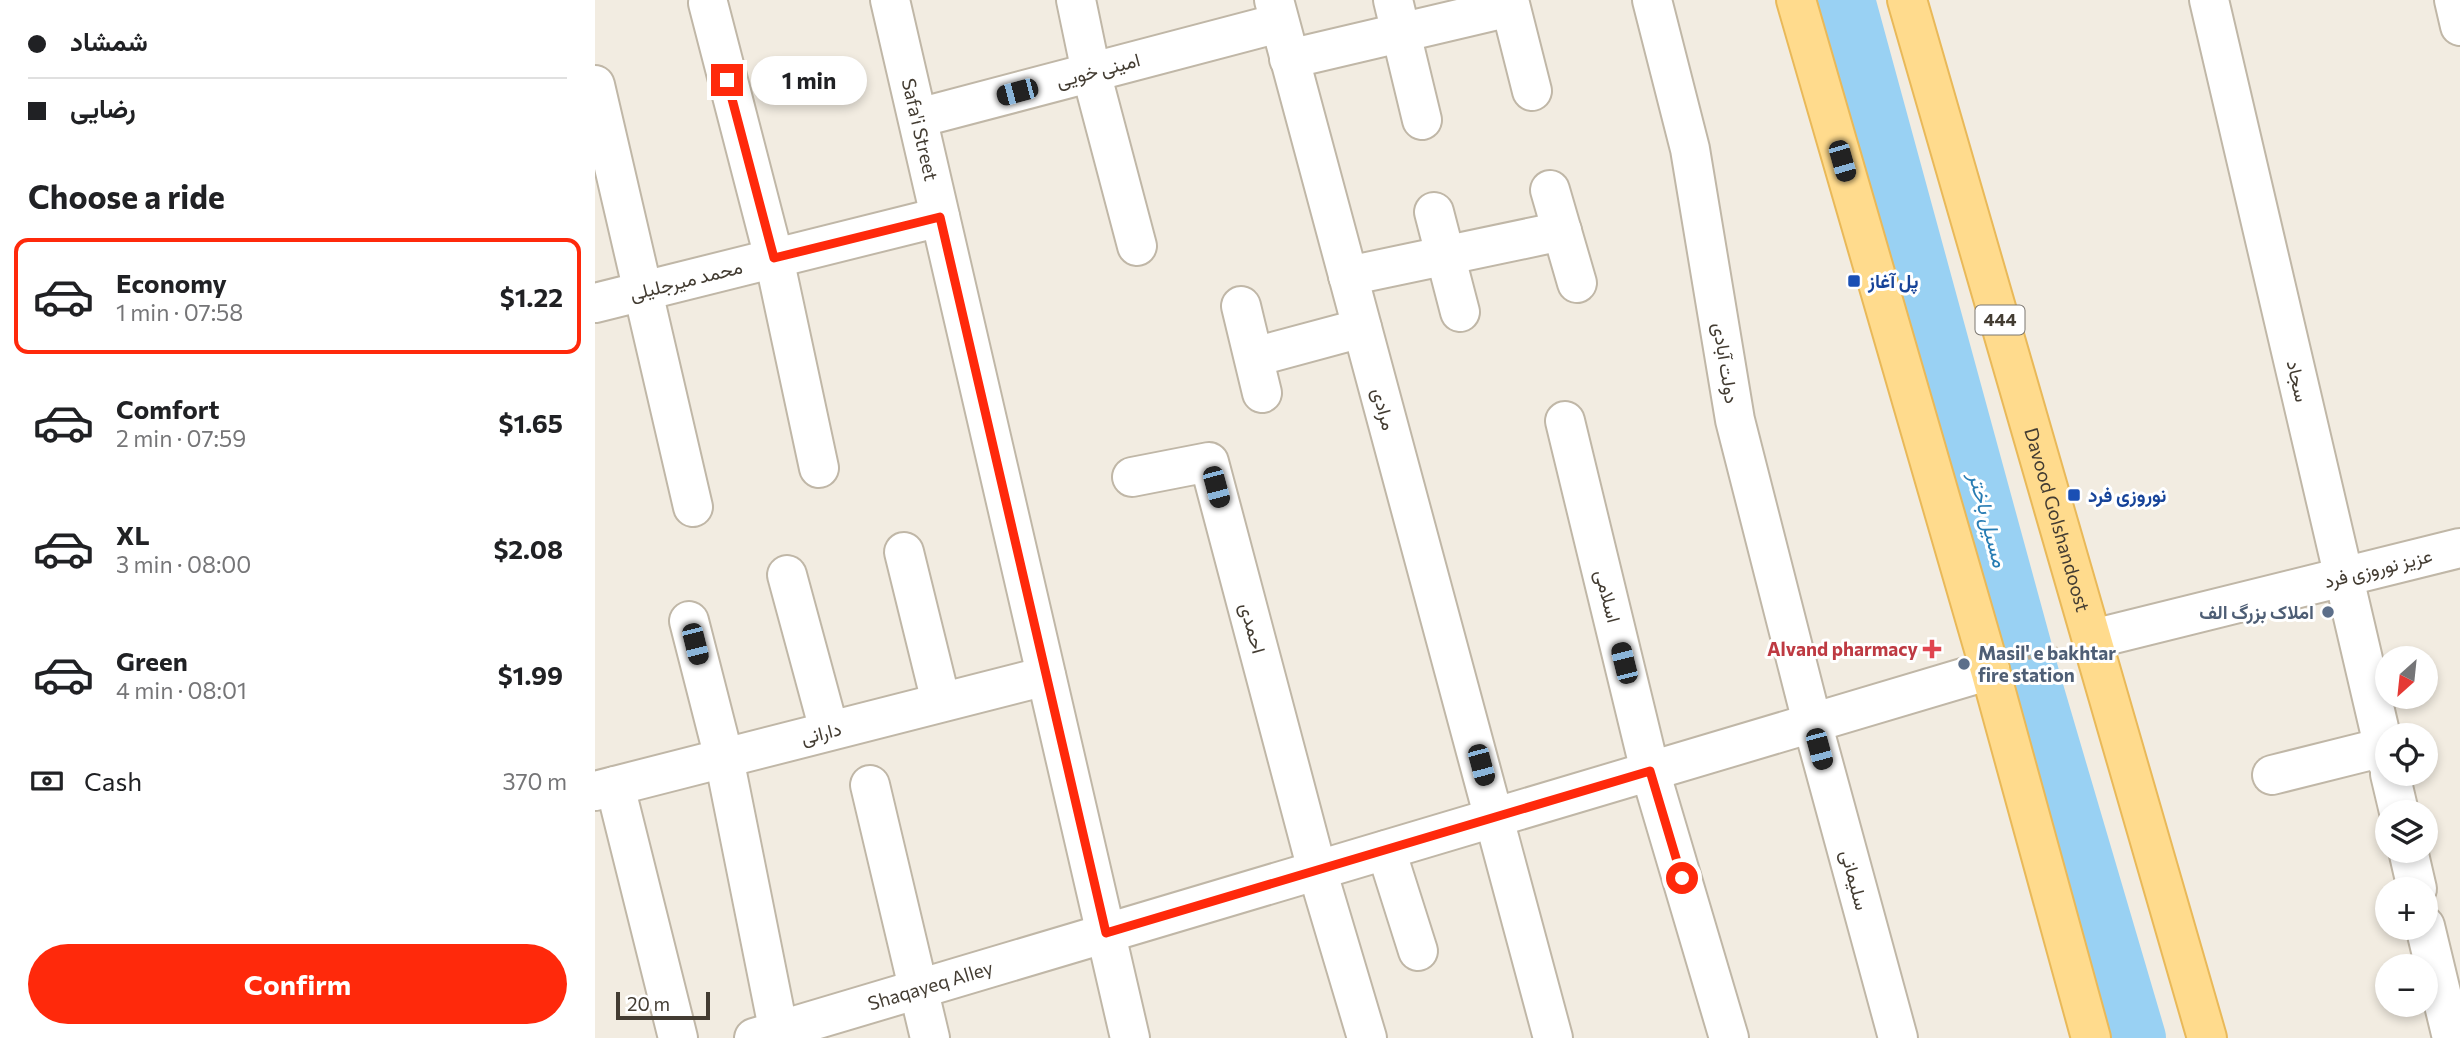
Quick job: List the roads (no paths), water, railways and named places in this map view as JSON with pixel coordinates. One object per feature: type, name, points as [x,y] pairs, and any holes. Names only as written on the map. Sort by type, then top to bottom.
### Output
[{"type":"main road","points":[[1795,0],[2001,666],[2091,1038]]},
{"type":"main road","name":"Davood Golshandoost","points":[[1907,0],[2207,1038]]},
{"type":"street","name":"Safa'i Street","points":[[890,0],[1130,1038]]},
{"type":"street","points":[[1076,0],[1091,72],[1137,246]]},
{"type":"street","name":"دولت آبادی","points":[[1652,0],[1690,149],[1735,420],[1812,722]]},
{"type":"street","name":"سجاد","points":[[2209,0],[2378,723]]},
{"type":"street","points":[[2454,0],[2460,26]]},
{"type":"street","points":[[708,3],[774,258],[820,468]]},
{"type":"street","name":"امینی خویی","points":[[918,118],[1091,72],[1281,27],[1510,4]]},
{"type":"street","points":[[1510,4],[1532,91]]},
{"type":"street","points":[[1397,16],[1422,120]]},
{"type":"street","name":"مرادی","points":[[1281,27],[1553,1038]]},
{"type":"street","points":[[595,85],[693,507]]},
{"type":"street","points":[[1550,190],[1577,283]]},
{"type":"street","points":[[1434,212],[1460,312]]},
{"type":"street","name":"محمد میرجلیلی","points":[[595,303],[940,217]]},
{"type":"street","points":[[1347,276],[1562,231]]},
{"type":"street","points":[[1241,306],[1258,375],[1362,328]]},
{"type":"street","name":"اسلامی","points":[[1565,421],[1650,771],[1729,1038]]},
{"type":"street","name":"احمدی","points":[[1132,477],[1209,462],[1317,870]]},
{"type":"street","name":"عزیز نوروزی فرد","points":[[2092,639],[2460,548]]},
{"type":"street","points":[[904,552],[941,702]]},
{"type":"street","points":[[787,575],[829,730]]},
{"type":"street","points":[[689,621],[724,758],[771,1036]]},
{"type":"street","name":"Shaqayeq Alley","points":[[771,1036],[918,989],[2001,666]]},
{"type":"street","name":"دارانی","points":[[605,788],[1047,676]]},
{"type":"street","name":"سلیمانی","points":[[1812,722],[1898,1038]]},
{"type":"street","points":[[2272,775],[2375,762]]},
{"type":"street","points":[[870,785],[930,1038]]},
{"type":"street","points":[[605,788],[678,1038]]},
{"type":"street","points":[[1386,850],[1418,951]]},
{"type":"street","points":[[1317,870],[1367,1038]]},
{"type":"street","points":[[2428,940],[2452,1038]]},
{"type":"waterway","name":"مسیل باختر","points":[[1846,0],[2031,678],[2137,1038]]},
{"type":"place","name":"پل آغاز","points":[[1854,281]]},
{"type":"place","name":"نوروزی فرد","points":[[2074,495]]},
{"type":"place","name":"املاک بزرگ الف","points":[[2328,612]]},
{"type":"place","name":"Alvand pharmacy","points":[[1932,649]]},
{"type":"place","name":"Masil' e bakhtar fire station","points":[[1964,664]]}]
